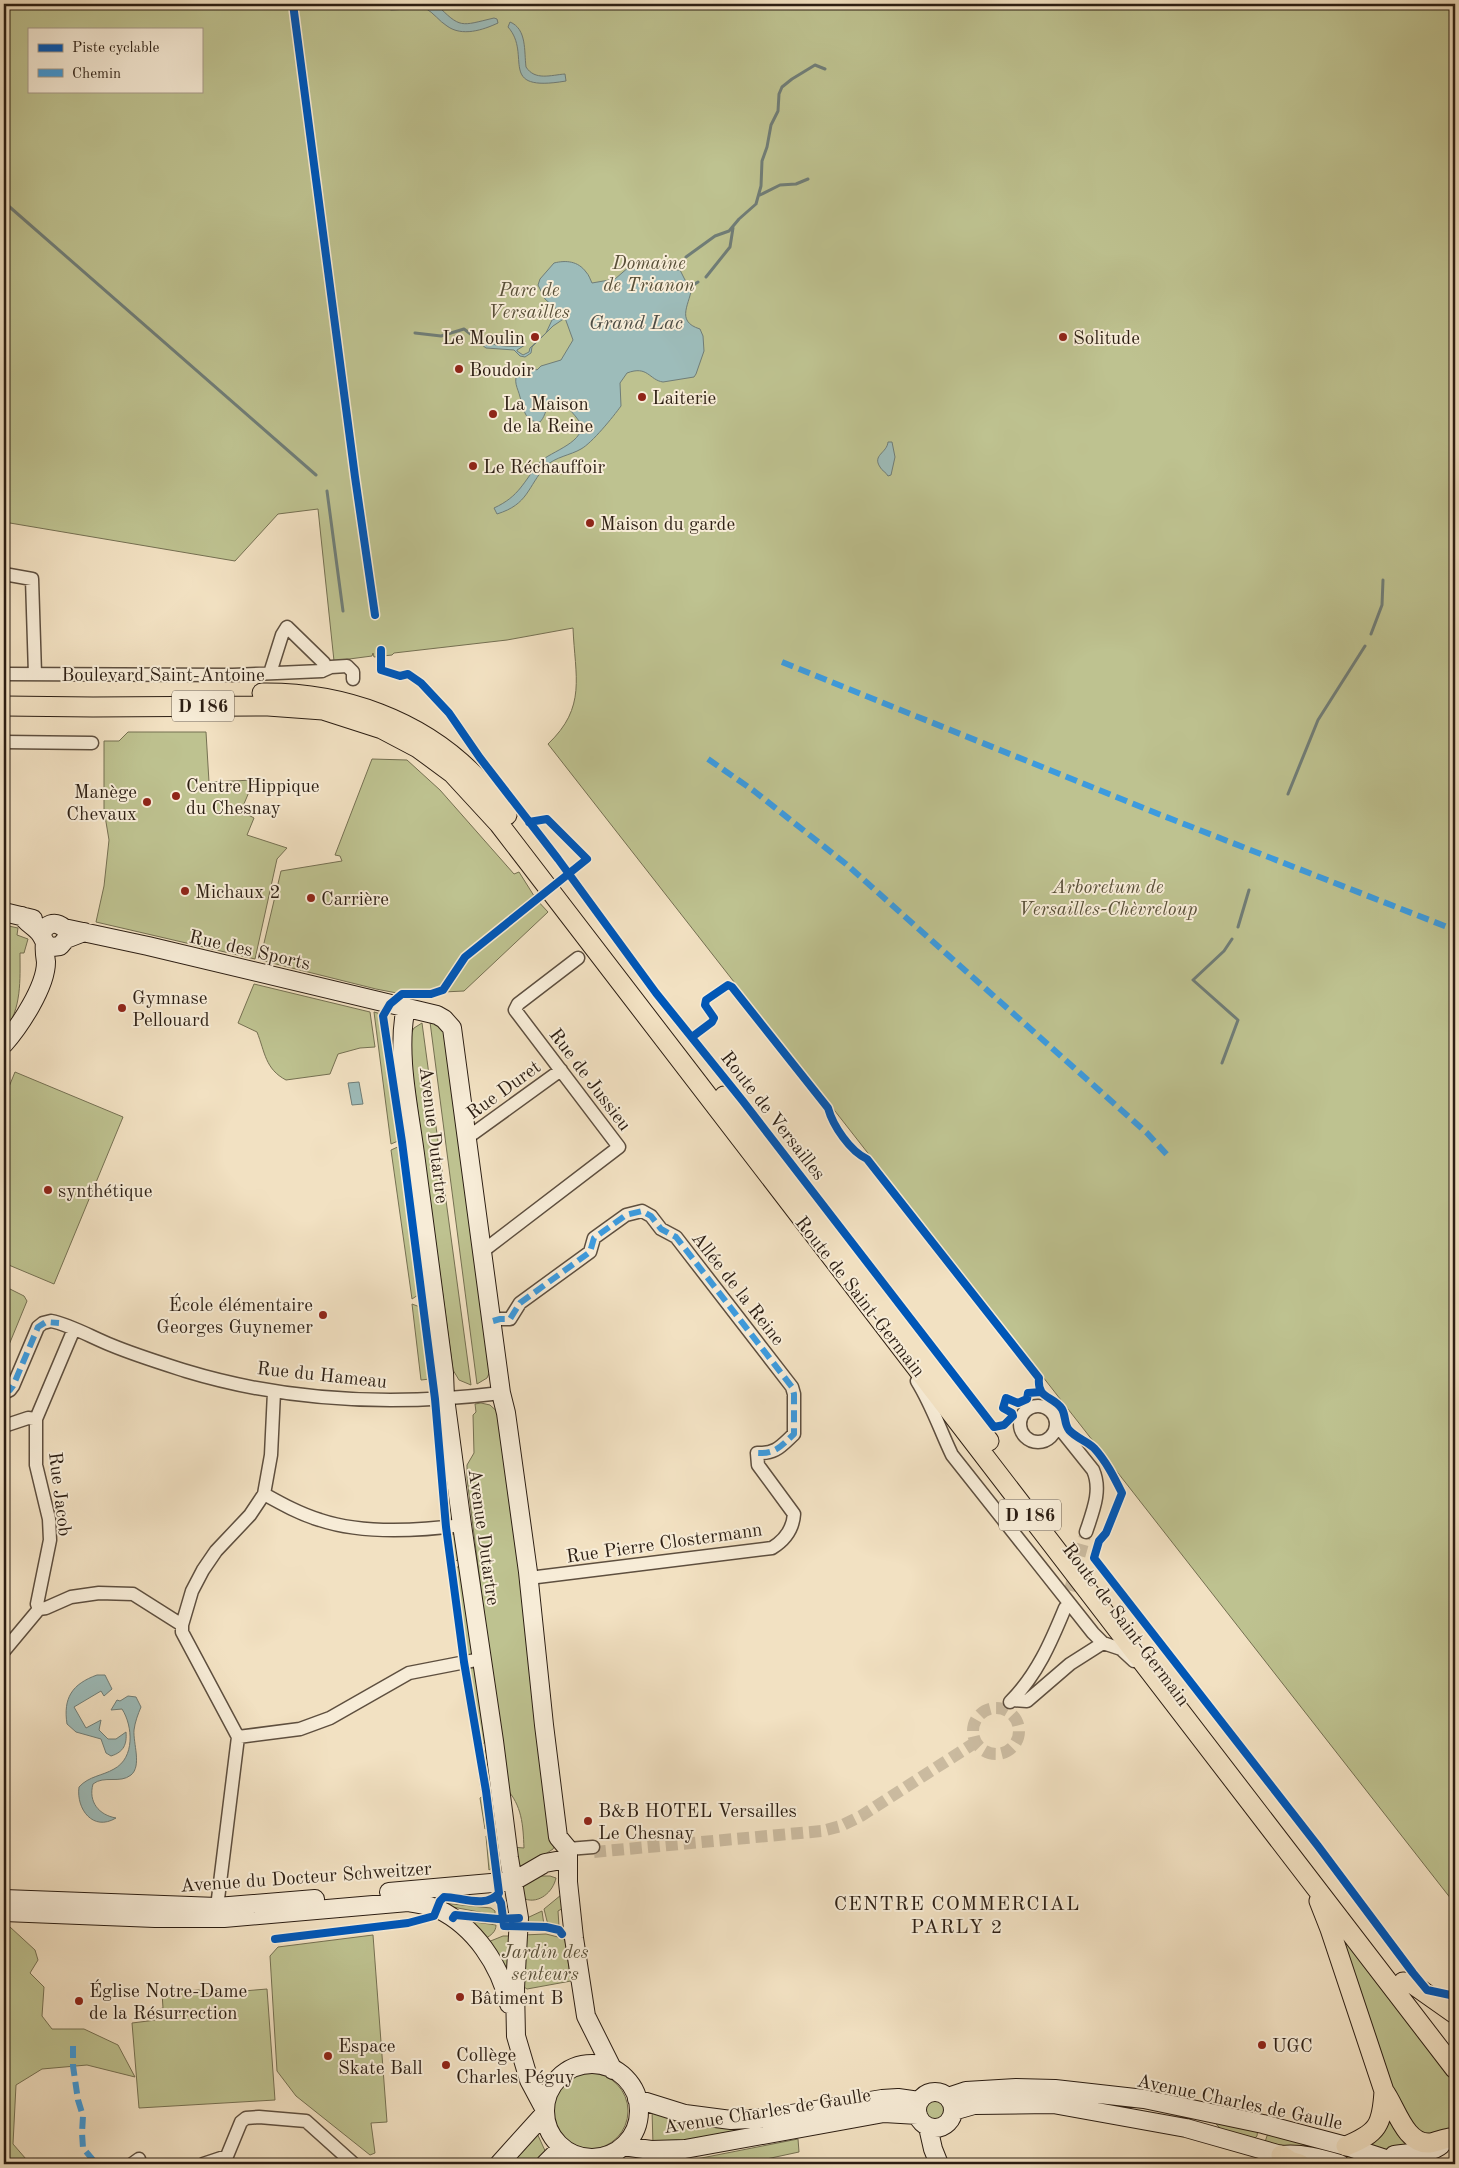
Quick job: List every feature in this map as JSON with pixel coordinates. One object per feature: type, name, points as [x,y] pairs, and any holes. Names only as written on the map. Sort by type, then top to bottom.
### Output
[{"type":"main road","name":"Boulevard Saint-Antoine","points":[[4,695],[159,696],[298,693],[354,704],[388,717],[423,735]]},
{"type":"main road","name":"Boulevard Saint-Antoine","points":[[4,706],[299,707],[341,715],[364,722],[397,736]]},
{"type":"main road","name":"Route de Saint-Germain","points":[[423,735],[461,762],[492,795],[957,1398],[1103,1593],[1455,2048]]},
{"type":"main road","name":"Route de Saint-Germain","points":[[397,736],[452,772],[499,824],[1318,1890]]},
{"type":"main road","points":[[4,912],[29,917],[52,940],[38,989],[30,1008],[4,1044]]},
{"type":"main road","name":"Rue des Sports","points":[[52,940],[84,932],[406,1007]]},
{"type":"main road","name":"Avenue Dutartre","points":[[545,2112],[529,2080],[515,2029],[515,1988],[520,1927],[462,1525],[445,1398],[444,1372],[410,1125],[402,1042],[402,1027],[406,1007],[437,1015],[444,1019],[452,1028],[493,1321],[501,1392],[506,1413],[529,1578],[558,1837],[568,1854],[574,1938],[586,2016],[613,2070]]},
{"type":"main road","name":"Avenue du Docteur Schweitzer","points":[[4,1899],[217,1907],[514,1881],[545,1863],[568,1854]]},
{"type":"main road","points":[[1318,1890],[1319,1905],[1330,1929],[1384,2091],[1410,2135],[1422,2142],[1429,2143],[1453,2138]]},
{"type":"main road","name":"D 186","points":[[1318,1890],[1455,2069]]},
{"type":"main road","name":"Avenue du Docteur Schweitzer","points":[[4,1912],[184,1919],[249,1917],[399,1902],[429,1906],[462,1925],[493,1961],[504,1985],[515,2029]]},
{"type":"main road","points":[[1403,1982],[1411,1983],[1455,2014]]},
{"type":"main road","points":[[587,2065],[613,2070],[626,2080],[637,2099],[636,2124],[630,2138],[619,2153],[585,2161],[562,2147],[550,2132],[545,2112],[547,2097],[553,2085],[568,2072],[587,2065]]},
{"type":"main road","name":"Avenue Charles de Gaulle","points":[[637,2099],[685,2114],[710,2119],[731,2120],[767,2118],[898,2098],[935,2113],[987,2089],[1055,2090],[1144,2100],[1262,2124],[1397,2160]]},
{"type":"main road","points":[[1346,2146],[1371,2134],[1380,2123],[1384,2091]]},
{"type":"main road","name":"Avenue Charles de Gaulle","points":[[619,2153],[685,2149],[884,2113],[935,2113],[974,2105],[1053,2104],[1186,2128],[1281,2155],[1306,2155],[1340,2164]]},
{"type":"main road","points":[[499,2164],[545,2112]]},
{"type":"main road","points":[[935,2113],[939,2163]]},
{"type":"main road","points":[[1397,2160],[1406,2152],[1427,2151],[1438,2148],[1453,2138]]},
{"type":"main road","points":[[1418,2164],[1436,2158],[1453,2138]]},
{"type":"main road","points":[[545,2164],[562,2147]]},
{"type":"main road","points":[[1281,2155],[1290,2162],[1300,2164]]},
{"type":"street","points":[[4,574],[32,578],[35,674]]},
{"type":"street","points":[[270,673],[282,635],[287,627],[324,663],[322,671]]},
{"type":"street","name":"Boulevard Saint-Antoine","points":[[4,674],[233,675],[322,671],[347,666],[352,672],[353,679]]},
{"type":"street","points":[[4,742],[92,743]]},
{"type":"street","name":"Rue de Jussieu","points":[[483,1251],[619,1147],[516,1010],[518,1004],[578,958]]},
{"type":"street","name":"Rue Duret","points":[[467,1138],[561,1070]]},
{"type":"street","name":"Allée de la Reine","points":[[493,1321],[500,1318],[510,1319],[520,1303],[590,1252],[594,1238],[626,1215],[642,1211],[651,1216],[661,1229],[676,1238],[792,1387],[794,1394],[794,1434],[778,1449],[769,1453],[757,1453],[758,1465],[794,1514],[793,1524]]},
{"type":"street","name":"Rue du Hameau","points":[[4,1393],[13,1386],[38,1327],[46,1322],[59,1323],[113,1346],[187,1371],[274,1392],[387,1400],[445,1398],[501,1392]]},
{"type":"street","name":"Rue Jacob","points":[[39,1609],[37,1604],[50,1540],[49,1519],[36,1465],[36,1419],[74,1329]]},
{"type":"street","points":[[916,1367],[915,1378],[929,1401],[952,1455],[1046,1576],[1102,1642],[1120,1649],[1133,1660],[1144,1663]]},
{"type":"street","points":[[217,1907],[238,1737],[182,1632],[182,1626],[192,1591],[203,1570],[216,1551],[250,1515],[264,1494],[271,1456],[274,1392]]},
{"type":"street","points":[[1068,1441],[1048,1439],[1037,1442],[1023,1434],[1020,1423],[1024,1412],[1033,1406],[1043,1406],[1055,1415],[1057,1426],[1093,1470],[1097,1480],[1096,1500],[1086,1532]]},
{"type":"street","points":[[4,1426],[28,1418],[36,1419]]},
{"type":"street","points":[[1048,1439],[1057,1426]]},
{"type":"street","points":[[264,1494],[295,1511],[327,1522],[379,1530],[462,1525]]},
{"type":"street","name":"Rue Pierre Clostermann","points":[[529,1578],[772,1548],[782,1542],[793,1524]]},
{"type":"street","points":[[4,1651],[39,1609],[46,1608],[70,1597],[99,1593],[133,1594],[182,1626]]},
{"type":"street","points":[[1065,1608],[1046,1653],[1033,1675],[1011,1701],[1027,1700],[1070,1664],[1102,1642]]},
{"type":"street","points":[[238,1737],[300,1729],[330,1718],[409,1673],[481,1659]]},
{"type":"street","points":[[568,1854],[591,1852]]},
{"type":"street","points":[[203,2164],[227,2156],[242,2122],[246,2118],[259,2117],[306,2122],[354,2164]]},
{"type":"green space","points":[[4,4],[1455,4],[1455,1904],[548,744],[569,717],[574,704],[576,676],[573,628],[507,640],[374,657],[373,653],[372,656],[334,661],[318,509],[278,514],[235,561],[4,522]]},
{"type":"green space","points":[[128,732],[206,732],[209,782],[254,780],[241,811],[254,818],[247,835],[287,848],[277,859],[255,959],[96,922],[104,886],[109,840],[104,810],[104,741],[119,741]]},
{"type":"green space","points":[[372,759],[407,760],[440,790],[514,874],[519,872],[536,899],[548,912],[464,991],[402,994],[260,960],[281,871],[342,861],[340,856],[335,855]]},
{"type":"green space","points":[[4,925],[18,928],[17,935],[28,939],[24,953],[20,953],[20,984],[17,1004],[10,1023],[4,1031]]},
{"type":"green space","points":[[254,984],[370,1012],[375,1047],[360,1048],[338,1054],[330,1074],[286,1080],[279,1076],[270,1065],[257,1032],[238,1023]]},
{"type":"green space","points":[[374,1012],[381,1014],[398,1141],[391,1144]]},
{"type":"green space","points":[[430,1022],[435,1022],[445,1031],[491,1369],[487,1378],[477,1384]]},
{"type":"green space","points":[[422,1023],[471,1385],[459,1380],[453,1370],[408,1039],[414,1028]]},
{"type":"green space","name":"synthétique","points":[[15,1072],[123,1117],[54,1284],[4,1263],[4,1099]]},
{"type":"green space","points":[[400,1146],[418,1295],[412,1299],[391,1150]]},
{"type":"green space","points":[[4,1286],[24,1296],[27,1301],[4,1357]]},
{"type":"green space","points":[[412,1304],[420,1307],[430,1379],[421,1380]]},
{"type":"green space","points":[[475,1404],[490,1405],[501,1415],[556,1844],[553,1849],[517,1873],[511,1847],[524,1848],[522,1823],[515,1802],[506,1788],[467,1479],[467,1465],[474,1453],[473,1415],[476,1412]]},
{"type":"green space","points":[[433,1408],[440,1410],[448,1443],[435,1446]]},
{"type":"green space","points":[[449,1449],[454,1483],[442,1489],[436,1453]]},
{"type":"green space","points":[[454,1490],[458,1518],[445,1520],[442,1494]]},
{"type":"green space","points":[[460,1534],[463,1559],[450,1562],[446,1535]]},
{"type":"green space","points":[[464,1565],[475,1657],[464,1658],[451,1569]]},
{"type":"green space","points":[[478,1667],[489,1739],[475,1750],[463,1670]]},
{"type":"green space","points":[[490,1748],[495,1780],[481,1790],[476,1756]]},
{"type":"green space","points":[[493,1789],[501,1819],[485,1829],[480,1798]]},
{"type":"green space","points":[[502,1826],[505,1859],[489,1870],[486,1836]]},
{"type":"green space","points":[[540,1876],[556,1878],[552,1888],[545,1896],[535,1900],[525,1899],[522,1890],[525,1884]]},
{"type":"green space","points":[[561,1895],[565,1907],[558,1911],[559,1926],[548,1925],[544,1909]]},
{"type":"green space","points":[[442,1903],[491,1908],[495,1911],[495,1915],[442,1905]]},
{"type":"green space","points":[[542,1911],[544,1925],[525,1925],[527,1918]]},
{"type":"green space","points":[[468,1921],[496,1925],[496,1927],[493,1933],[485,1939]]},
{"type":"green space","points":[[4,1926],[10,1927],[35,1950],[38,1960],[30,1973],[44,1987],[42,2016],[52,2029],[84,2029],[118,2045],[135,2077],[87,2065],[42,2069],[16,2085],[13,2144],[26,2159],[56,2164],[4,2164]]},
{"type":"green space","points":[[1343,1929],[1455,2083],[1455,2124],[1443,2133],[1417,2135],[1395,2100],[1336,1933]]},
{"type":"green space","name":"Jardin des senteurs","points":[[546,1934],[565,1940],[571,1981],[527,1989],[524,1987],[524,1982],[519,1981],[523,1935]]},
{"type":"green space","name":"Espace Skate Ball","points":[[373,1935],[387,2122],[371,2123],[375,2153],[370,2155],[296,2096],[277,2071],[270,1956],[278,1947]]},
{"type":"green space","points":[[503,1936],[513,1936],[508,1972],[488,1942]]},
{"type":"green space","points":[[267,1989],[275,2100],[139,2108],[132,2023],[156,2020],[155,2010],[163,2008],[162,1993],[199,1990],[208,1994]]},
{"type":"green space","points":[[583,2073],[597,2073],[611,2079],[622,2090],[628,2104],[625,2126],[617,2138],[597,2149],[583,2149],[569,2143],[558,2132],[552,2118],[552,2104],[558,2090],[569,2079]]},
{"type":"green space","points":[[931,2099],[941,2099],[948,2106],[948,2116],[941,2123],[931,2123],[924,2116],[924,2106]]},
{"type":"green space","points":[[849,2108],[751,2132],[653,2145],[652,2110],[663,2113]]},
{"type":"green space","points":[[1390,2116],[1409,2139],[1412,2162],[1365,2144]]},
{"type":"green space","points":[[1209,2117],[1258,2128],[1257,2136],[1253,2140],[1222,2130]]},
{"type":"green space","points":[[536,2131],[547,2155],[533,2164],[504,2164]]},
{"type":"green space","points":[[1268,2133],[1374,2163],[1352,2164],[1337,2159],[1264,2145]]},
{"type":"green space","points":[[798,2139],[799,2152],[743,2164],[671,2164]]},
{"type":"water","points":[[381,4],[436,4],[456,22],[467,24],[494,18],[497,19],[498,23],[479,30],[459,31],[441,22],[425,8],[391,10]]},
{"type":"water","points":[[510,22],[515,25],[522,35],[526,67],[539,76],[565,74],[566,81],[530,82],[523,77],[515,38],[508,27]]},
{"type":"water","name":"Grand Lac","points":[[637,260],[650,260],[667,270],[680,270],[685,280],[692,285],[686,316],[692,326],[700,329],[703,336],[704,351],[696,374],[694,377],[663,382],[640,371],[627,373],[620,383],[621,406],[608,423],[586,446],[558,458],[546,466],[522,500],[508,510],[497,514],[494,508],[510,499],[540,462],[574,440],[581,428],[579,421],[571,411],[560,402],[548,407],[540,422],[531,420],[524,410],[517,387],[516,378],[519,371],[533,368],[537,370],[541,366],[561,360],[573,340],[565,318],[546,333],[552,320],[563,315],[545,299],[538,285],[540,279],[554,263],[567,262],[583,268],[592,283],[615,279]]},
{"type":"water","name":"Grand Lac","points":[[546,333],[532,347],[531,353],[525,357],[520,356],[514,350],[486,348],[477,341],[479,339],[496,345],[508,346],[525,345],[517,351],[523,355],[529,352],[530,348]]},
{"type":"water","points":[[888,442],[892,442],[895,457],[891,475],[888,476],[881,468],[878,460]]},
{"type":"water","points":[[359,1082],[363,1104],[352,1105],[348,1083]]},
{"type":"water","points":[[97,1675],[105,1675],[112,1689],[104,1696],[101,1691],[74,1707],[86,1728],[101,1720],[99,1730],[108,1739],[116,1739],[126,1732],[124,1747],[111,1756],[106,1753],[101,1739],[76,1732],[67,1724],[66,1707],[71,1693],[81,1683]]},
{"type":"water","points":[[128,1696],[136,1697],[141,1707],[134,1730],[136,1766],[127,1778],[102,1780],[93,1784],[92,1796],[96,1807],[105,1814],[116,1818],[108,1822],[100,1822],[93,1820],[83,1810],[80,1803],[79,1787],[91,1778],[114,1769],[126,1757],[129,1750],[130,1733],[126,1716],[122,1709],[111,1710],[117,1700],[120,1701]]},
{"type":"waterway","points":[[686,257],[715,236],[729,231],[756,204],[761,186],[762,161],[771,125],[778,111],[779,94],[782,87],[815,65],[825,69]]},
{"type":"waterway","points":[[760,195],[780,185],[796,184],[808,179]]},
{"type":"waterway","points":[[4,202],[316,475]]},
{"type":"waterway","points":[[706,277],[730,247],[733,228]]},
{"type":"waterway","points":[[690,287],[698,282]]},
{"type":"waterway","points":[[415,333],[441,336],[464,329],[481,342]]},
{"type":"waterway","points":[[327,491],[343,611]]},
{"type":"waterway","points":[[1371,634],[1382,605],[1383,580]]},
{"type":"waterway","points":[[1288,794],[1318,720],[1365,646]]},
{"type":"waterway","points":[[1238,927],[1249,890]]},
{"type":"waterway","points":[[1222,1063],[1238,1020],[1193,980],[1224,951],[1232,939]]},
{"type":"tunnel","points":[[1065,1608],[1086,1532]]},
{"type":"tunnel","points":[[996,1708],[1009,1712],[1015,1718],[1019,1731],[1015,1744],[1009,1750],[996,1754],[983,1750],[977,1744],[973,1731],[977,1718],[983,1712],[996,1708]]},
{"type":"tunnel","points":[[594,1852],[822,1831],[841,1826],[861,1816],[976,1742]]},
{"type":"marked path","points":[[782,662],[1156,813],[1455,930]]},
{"type":"marked path","points":[[708,759],[754,791],[846,864],[1147,1133],[1170,1158]]},
{"type":"marked path","points":[[493,1321],[510,1319],[520,1303],[590,1252],[594,1238],[626,1215],[642,1211],[651,1216],[661,1229],[676,1237],[792,1387],[794,1394],[794,1434],[774,1451],[757,1453]]},
{"type":"marked path","points":[[4,1393],[13,1386],[38,1327],[46,1322],[59,1323]]},
{"type":"marked path","points":[[73,2046],[73,2066],[78,2100],[83,2116],[83,2148],[93,2160],[103,2164]]},
{"type":"cycle path","points":[[293,4],[375,615]]},
{"type":"cycle path","name":"Route de Versailles","points":[[381,650],[381,670],[400,676],[408,674],[421,683],[449,713],[480,758],[558,859],[656,993],[742,1100],[994,1427],[1004,1425],[1013,1416],[1012,1413],[1003,1408],[1006,1398],[1018,1403],[1027,1399],[1028,1393],[1041,1392]]},
{"type":"cycle path","points":[[275,1939],[408,1923],[434,1916],[440,1901],[444,1897],[480,1901],[494,1898],[499,1893],[486,1791],[464,1662],[446,1527],[435,1399],[402,1142],[383,1016],[390,1004],[402,994],[431,994],[443,990],[465,957],[587,859],[547,819],[529,822]]},
{"type":"cycle path","points":[[692,1037],[712,1022],[714,1018],[705,1005],[706,1000],[728,985],[732,987],[828,1108],[843,1137],[854,1150],[867,1159],[1039,1378],[1040,1390],[1062,1409],[1069,1430],[1094,1448],[1113,1475],[1122,1493],[1106,1533],[1099,1541],[1094,1558],[1318,1846],[1427,1990],[1455,1996]]},
{"type":"cycle path","points":[[497,1896],[501,1903],[504,1926],[546,1927],[559,1930],[562,1934]]},
{"type":"cycle path","points":[[453,1918],[455,1915],[498,1919],[519,1918]]},
{"type":"place","name":"Le Moulin","points":[[535,337]]},
{"type":"place","name":"Solitude","points":[[1063,337]]},
{"type":"place","name":"Boudoir","points":[[459,369]]},
{"type":"place","name":"Laiterie","points":[[642,397]]},
{"type":"place","name":"La Maison de la Reine","points":[[493,414]]},
{"type":"place","name":"Le Réchauffoir","points":[[473,466]]},
{"type":"place","name":"Maison du garde","points":[[590,523]]},
{"type":"place","name":"Centre Hippique du Chesnay","points":[[176,796]]},
{"type":"place","name":"Manège Chevaux","points":[[147,802]]},
{"type":"place","name":"Michaux 2","points":[[185,891]]},
{"type":"place","name":"Carrière","points":[[311,898]]},
{"type":"place","name":"Gymnase Pellouard","points":[[122,1008]]},
{"type":"place","name":"synthétique","points":[[48,1190]]},
{"type":"place","name":"École élémentaire Georges Guynemer","points":[[323,1315]]},
{"type":"place","name":"B&B HOTEL Versailles Le Chesnay","points":[[588,1821]]},
{"type":"place","name":"Bâtiment B","points":[[460,1997]]},
{"type":"place","name":"Église Notre-Dame de la Résurrection","points":[[79,2001]]},
{"type":"place","name":"UGC","points":[[1262,2045]]},
{"type":"place","name":"Espace Skate Ball","points":[[328,2056]]},
{"type":"place","name":"Collège Charles Péguy","points":[[446,2065]]},
{"type":"district","name":"CENTRE COMMERCIAL PARLY 2","points":[[957,1914]]},
{"type":"park label","name":"Domaine de Trianon","points":[[649,273]]},
{"type":"park label","name":"Parc de Versailles","points":[[529,300]]},
{"type":"park label","name":"Arboretum de Versailles-Chèvreloup","points":[[1108,897]]}]
